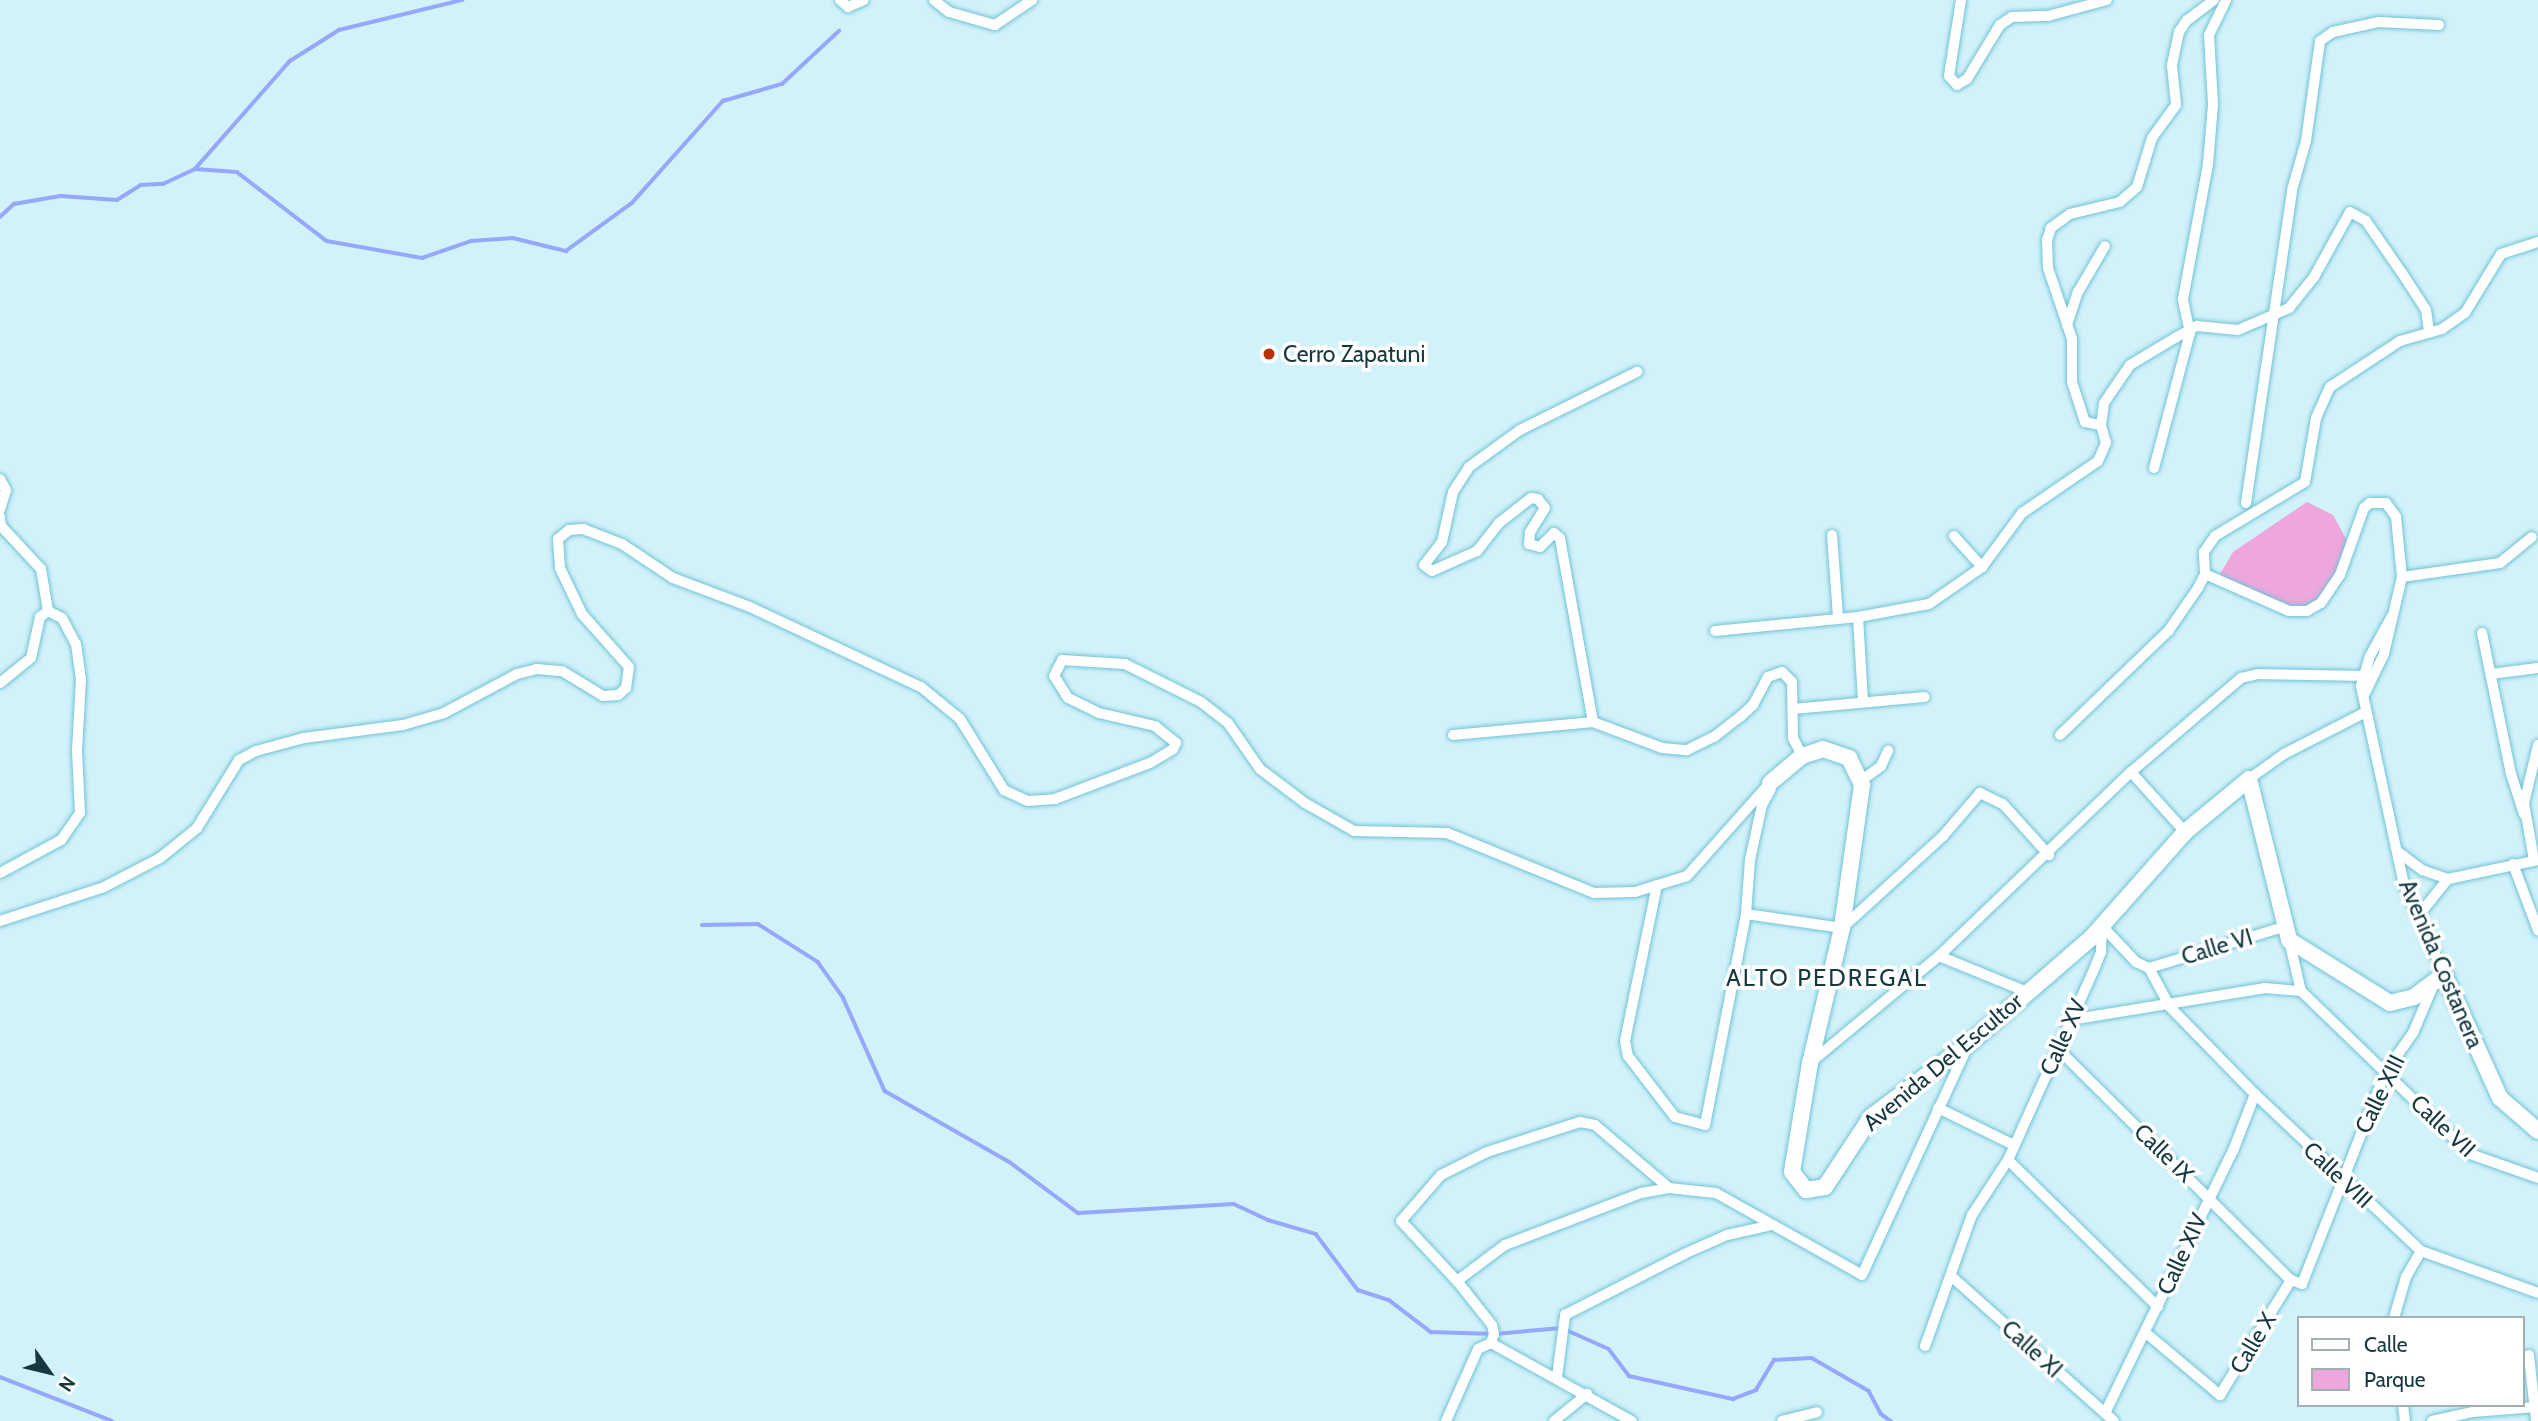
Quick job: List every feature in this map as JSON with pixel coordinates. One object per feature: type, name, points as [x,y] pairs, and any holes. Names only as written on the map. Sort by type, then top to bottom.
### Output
[{"type":"street","points":[[840,0],[854,7],[864,0]]},
{"type":"street","points":[[934,0],[949,12],[995,26],[1032,0]]},
{"type":"street","points":[[1961,0],[1949,76],[1957,85],[1967,79],[2000,25],[2012,18],[2048,16],[2107,0]]},
{"type":"street","points":[[2101,425],[2088,425],[2082,417],[2072,382],[2067,326],[2045,253],[2051,228],[2070,214],[2120,202],[2137,187],[2152,138],[2176,105],[2172,66],[2179,32],[2187,20],[2214,0]]},
{"type":"street","points":[[2154,468],[2190,333],[2183,299],[2208,164],[2213,104],[2208,35],[2226,0]]},
{"type":"street","points":[[2246,503],[2294,177],[2306,141],[2320,41],[2333,32],[2378,22],[2439,25]]},
{"type":"street","points":[[1715,631],[1838,616],[1858,617],[1929,604],[1982,567],[2022,513],[2098,461],[2106,443],[2101,425],[2104,403],[2130,365],[2190,333],[2197,326],[2238,330],[2276,311],[2289,308],[2314,277],[2350,212],[2356,212],[2426,310],[2429,332]]},
{"type":"street","points":[[2060,735],[2169,630],[2205,574],[2204,552],[2215,536],[2305,482],[2316,418],[2330,387],[2400,341],[2429,332],[2465,313],[2501,254],[2538,242]]},
{"type":"street","points":[[2067,326],[2078,292],[2105,246]]},
{"type":"street","points":[[1593,722],[1560,538],[1554,533],[1540,547],[1529,544],[1530,532],[1545,508],[1538,499],[1531,498],[1499,523],[1477,551],[1432,571],[1424,565],[1442,542],[1453,492],[1469,467],[1520,430],[1637,372]]},
{"type":"street","points":[[0,479],[6,490],[0,510]]},
{"type":"street","points":[[2205,574],[2289,611],[2307,611],[2331,591],[2361,514],[2370,503],[2380,500],[2396,517],[2402,577],[2384,654],[2364,695]]},
{"type":"street","points":[[0,517],[1,526],[41,569],[48,611],[68,626],[80,664],[80,813],[61,841],[0,873]]},
{"type":"street","points":[[0,921],[104,887],[160,858],[197,828],[239,760],[256,751],[303,738],[403,725],[444,713],[517,674],[537,669],[562,671],[603,696],[618,695],[626,688],[629,667],[569,595],[556,552],[558,539],[569,530],[583,529],[622,544],[673,578],[750,607],[921,687],[960,719],[991,776],[1013,797],[1028,801],[1055,799],[1150,763],[1173,749],[1176,743],[1155,726],[1099,713],[1068,698],[1054,676],[1062,660],[1125,664],[1201,702],[1227,723],[1260,769],[1305,803],[1354,831],[1447,833],[1594,893],[1621,894],[1657,886],[1696,869],[1775,779],[1802,756],[1823,749],[1840,752],[1853,763],[1862,780],[1881,766],[1888,751]]},
{"type":"street","points":[[1832,535],[1838,616]]},
{"type":"street","points":[[1954,536],[1982,567]]},
{"type":"street","points":[[2402,577],[2500,564],[2532,537]]},
{"type":"street","points":[[0,683],[31,658],[38,624],[48,611]]},
{"type":"street","points":[[1810,1063],[1939,957],[2049,855],[2131,772],[2241,678],[2259,674],[2363,676],[2392,616]]},
{"type":"street","points":[[1858,617],[1863,700]]},
{"type":"street","points":[[2396,850],[2422,870],[2448,879],[2536,860],[2511,774],[2482,633]]},
{"type":"street","points":[[2491,674],[2538,668]]},
{"type":"street","points":[[1453,735],[1593,722],[1671,751],[1687,750],[1714,737],[1740,717],[1753,705],[1768,677],[1782,672],[1792,682],[1793,738],[1802,756]]},
{"type":"street","name":"Avenida Costanera","points":[[2363,676],[2367,712],[2396,850],[2438,980],[2500,1098],[2538,1131]]},
{"type":"street","points":[[1793,709],[1863,700],[1924,697]]},
{"type":"street","name":"Avenida Del Escultor","points":[[1862,780],[1842,928],[1810,1063],[1792,1172],[1800,1185],[1813,1192],[1830,1182],[1850,1144],[1871,1117],[1970,1042],[2102,926],[2185,832],[2284,754],[2367,712]]},
{"type":"street","points":[[2524,814],[2526,784],[2538,745]]},
{"type":"street","points":[[2131,772],[2185,832]]},
{"type":"street","points":[[1657,886],[1625,1041],[1628,1056],[1669,1112],[1705,1125],[1746,914],[1750,860],[1762,805],[1775,779]]},
{"type":"street","points":[[2070,1020],[2170,1007],[2265,988],[2301,991],[2249,779]]},
{"type":"street","points":[[1746,914],[1842,928],[1943,836],[1980,793],[2003,804],[2049,855]]},
{"type":"street","points":[[2513,864],[2538,930]]},
{"type":"street","points":[[2418,916],[2448,879]]},
{"type":"street","points":[[2102,926],[2136,962],[2149,968]]},
{"type":"street","name":"Calle XV","points":[[2008,1160],[2101,952],[2102,926]]},
{"type":"street","points":[[2287,933],[2390,1003],[2405,1002],[2438,980]]},
{"type":"street","name":"Calle VI","points":[[2149,968],[2287,933]]},
{"type":"street","points":[[1939,957],[2027,992]]},
{"type":"street","name":"Calle VIII","points":[[2149,968],[2170,1007],[2341,1179],[2421,1251],[2538,1293]]},
{"type":"street","name":"Calle XIII","points":[[2297,1282],[2386,1072],[2413,1033],[2438,980]]},
{"type":"street","name":"Calle VII","points":[[2301,991],[2470,1154],[2538,1178]]},
{"type":"street","points":[[1457,1281],[1505,1245],[1641,1193],[1669,1188],[1716,1193],[1768,1226],[1862,1275],[1872,1263],[1938,1108],[1970,1042]]},
{"type":"street","name":"Calle IX","points":[[2058,1049],[2297,1282]]},
{"type":"street","name":"Calle XIV","points":[[2109,1417],[2209,1197],[2233,1151],[2255,1094]]},
{"type":"street","points":[[1938,1108],[2014,1145]]},
{"type":"street","points":[[1492,1341],[1492,1325],[1457,1281],[1401,1221],[1441,1175],[1479,1155],[1580,1122],[1595,1125],[1669,1188]]},
{"type":"street","points":[[1925,1346],[1972,1215],[2008,1160],[2158,1307]]},
{"type":"street","points":[[1557,1377],[1559,1343],[1565,1319],[1574,1309],[1640,1274],[1727,1235],[1768,1226]]},
{"type":"street","points":[[2395,1316],[2406,1277],[2421,1251]]},
{"type":"street","name":"Calle XI","points":[[1951,1276],[2109,1417]]},
{"type":"street","name":"Calle X","points":[[2146,1333],[2220,1395],[2297,1282]]},
{"type":"street","points":[[1492,1341],[1632,1421]]},
{"type":"street","points":[[1446,1421],[1478,1349],[1492,1341]]},
{"type":"street","points":[[2529,1355],[2536,1421]]},
{"type":"street","points":[[1554,1421],[1587,1394]]},
{"type":"street","points":[[2432,1421],[2473,1412],[2535,1407]]},
{"type":"street","points":[[1782,1421],[1816,1412]]},
{"type":"green space","points":[[2307,502],[2333,515],[2350,546],[2341,576],[2301,616],[2227,587],[2220,574],[2233,552]]},
{"type":"waterway","points":[[195,169],[290,61],[339,30],[462,0]]},
{"type":"waterway","points":[[0,217],[14,204],[61,196],[117,200],[141,185],[163,184],[195,169],[237,172],[327,241],[422,258],[471,241],[513,238],[566,251],[632,203],[723,101],[782,84],[839,31]]},
{"type":"waterway","points":[[702,925],[758,924],[818,962],[843,997],[885,1091],[1011,1163],[1078,1213],[1234,1204],[1268,1220],[1316,1234],[1358,1290],[1389,1300],[1431,1332],[1494,1334],[1562,1328],[1609,1349],[1629,1376],[1733,1399],[1756,1390],[1774,1360],[1812,1358],[1869,1391],[1881,1414],[1891,1421]]},
{"type":"waterway","points":[[0,1377],[112,1421]]},
{"type":"place","name":"Cerro Zapatuni","points":[[1269,354]]},
{"type":"district","name":"ALTO PEDREGAL","points":[[1827,978]]}]
